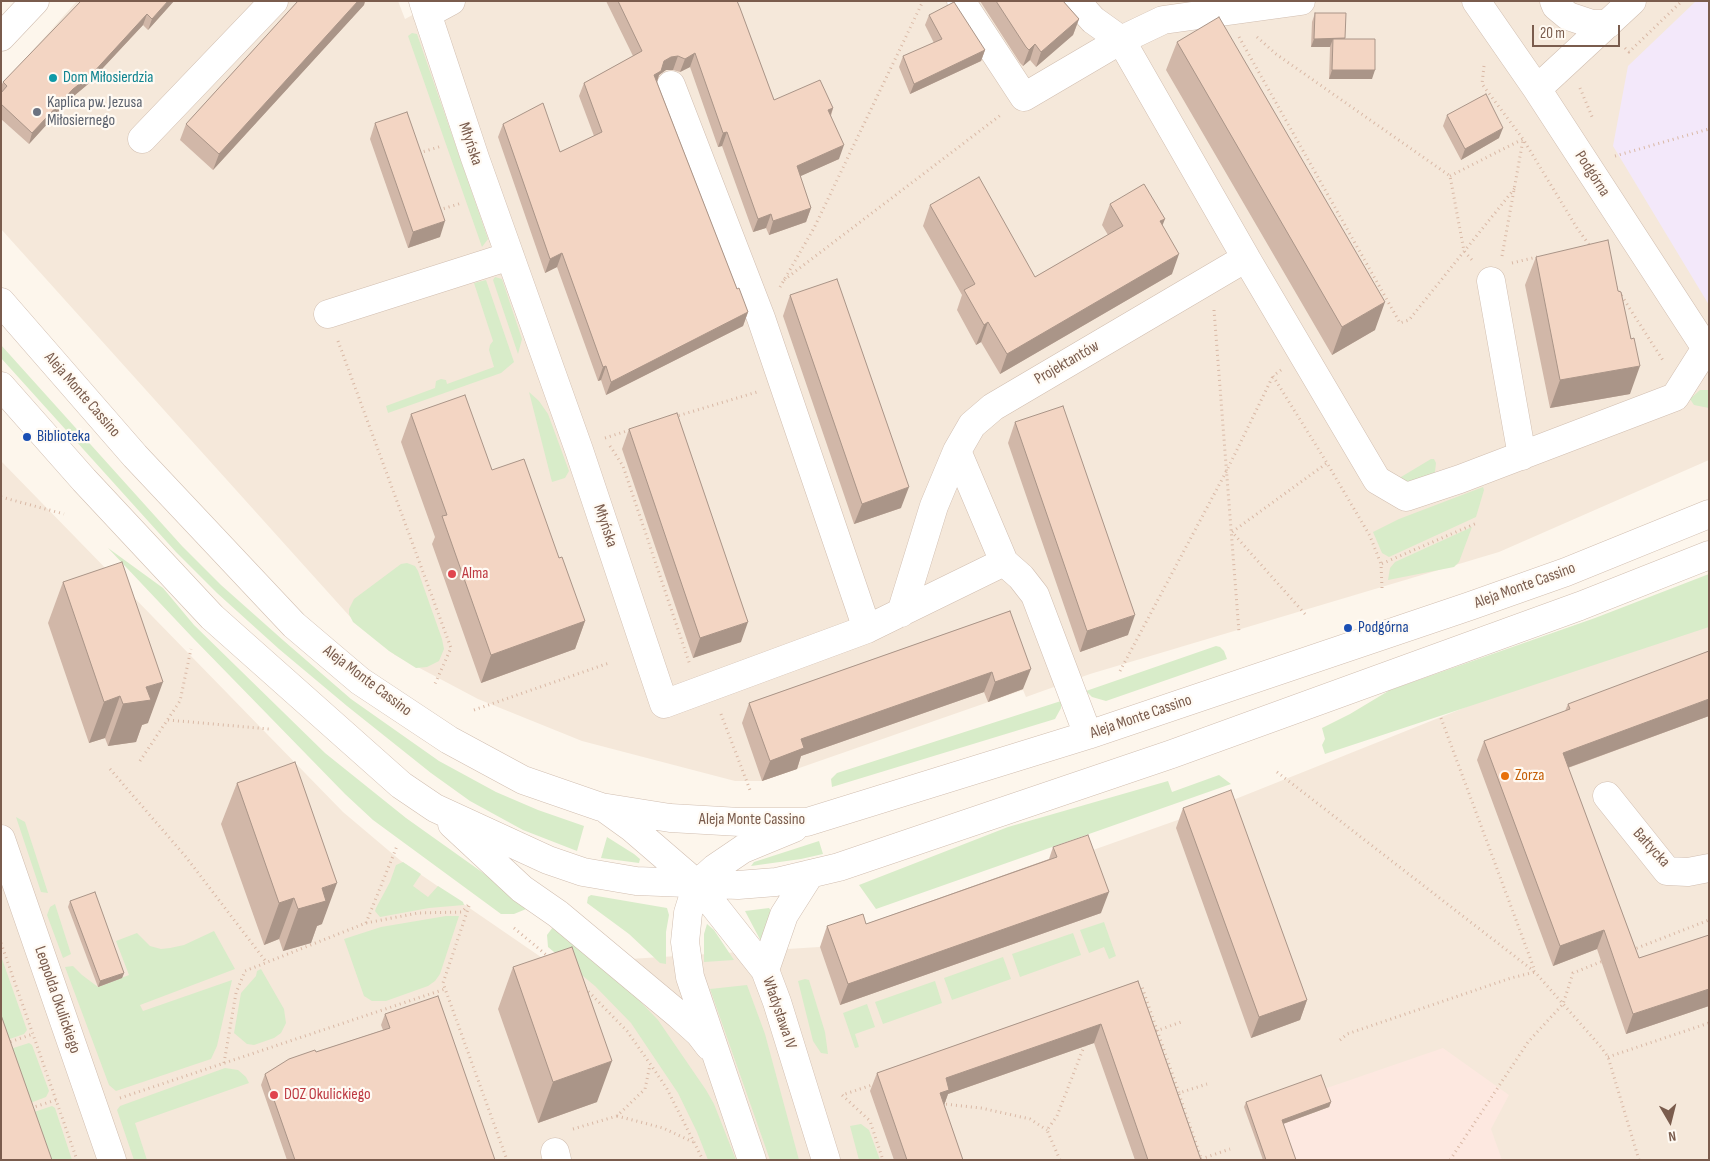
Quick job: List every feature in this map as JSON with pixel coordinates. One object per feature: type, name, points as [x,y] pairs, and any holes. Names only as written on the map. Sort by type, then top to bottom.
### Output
[{"type":"street","points":[[1,37],[35,1]]},
{"type":"street","points":[[142,139],[274,1]]},
{"type":"street","points":[[425,8],[451,1]]},
{"type":"street","points":[[961,1],[1024,97],[1121,40],[1163,20],[1236,8],[1301,1]]},
{"type":"street","points":[[1076,1],[1093,20],[1121,40],[1246,258],[1377,480],[1406,497],[1522,456],[1675,397]]},
{"type":"street","name":"Podgórna","points":[[1476,1],[1537,90],[1707,350],[1675,397]]},
{"type":"street","points":[[1554,1],[1556,6],[1568,16],[1614,34]]},
{"type":"street","points":[[1537,90],[1614,34],[1632,1]]},
{"type":"street","name":"Młyńska","points":[[425,8],[475,158],[579,450],[664,704],[867,629],[1004,562]]},
{"type":"street","points":[[671,85],[761,318],[867,629]]},
{"type":"street","points":[[328,314],[510,256]]},
{"type":"street","name":"Projektantów","points":[[901,613],[934,506],[957,451],[972,425],[993,407],[1246,258]]},
{"type":"street","points":[[1500,272],[1522,456]]},
{"type":"street","name":"Aleja Monte Cassino","points":[[1,302],[135,456],[288,618],[353,674],[449,740],[523,780],[601,807],[670,818],[740,822],[807,822],[1088,735],[1557,575],[1709,514]]},
{"type":"street","points":[[1,386],[84,480],[212,617],[401,785],[435,808],[522,889],[558,914],[679,1015],[699,1033],[714,1053]]},
{"type":"street","points":[[957,451],[1004,562],[1021,577],[1035,595],[1088,735]]},
{"type":"street","points":[[435,808],[548,860],[583,872],[636,880],[698,884],[738,886],[776,882],[838,867],[1172,754],[1580,606],[1709,555]]},
{"type":"street","name":"Bałtycka","points":[[1607,796],[1667,871],[1688,872],[1709,868]]},
{"type":"street","name":"Władysława IV","points":[[601,807],[632,828],[698,884],[765,970],[777,1002],[826,1160]]},
{"type":"street","points":[[752,1160],[714,1053],[690,977],[685,942],[688,913],[698,884],[715,868],[743,849],[807,822]]},
{"type":"street","name":"Leopolda Okulickiego","points":[[1,839],[112,1160]]},
{"type":"street","points":[[765,970],[784,915],[810,874]]},
{"type":"path","points":[[761,318],[814,228],[923,1]]},
{"type":"path","points":[[1614,34],[1628,52],[1682,1]]},
{"type":"path","points":[[1236,8],[1244,26],[1276,54],[1450,176],[1464,251]]},
{"type":"path","points":[[1236,8],[1400,322],[1408,320],[1515,188]]},
{"type":"path","points":[[1486,58],[1482,84],[1524,139],[1594,253]]},
{"type":"path","points":[[1580,82],[1580,89],[1596,125]]},
{"type":"path","points":[[783,281],[1024,97]]},
{"type":"path","points":[[1610,157],[1709,129]]},
{"type":"path","points":[[1450,176],[1524,139]]},
{"type":"path","points":[[1502,256],[1524,139]]},
{"type":"path","points":[[411,156],[444,145]]},
{"type":"path","points":[[431,212],[464,202]]},
{"type":"path","points":[[1580,247],[1589,245]]},
{"type":"path","points":[[1500,272],[1544,255]]},
{"type":"path","points":[[1211,279],[1240,632]]},
{"type":"path","points":[[1615,285],[1672,374],[1665,385],[1675,397]]},
{"type":"path","points":[[328,314],[452,648],[434,686]]},
{"type":"path","points":[[1120,671],[1227,470],[1273,376],[1302,354]]},
{"type":"path","points":[[1273,376],[1327,462],[1370,536],[1382,564],[1382,588]]},
{"type":"path","points":[[671,418],[784,384]]},
{"type":"path","points":[[605,438],[642,426]]},
{"type":"path","points":[[1232,532],[1327,462]]},
{"type":"path","points":[[1,497],[64,514]]},
{"type":"path","points":[[1382,564],[1477,523]]},
{"type":"path","points":[[1232,532],[1305,614]]},
{"type":"path","points":[[140,761],[180,701],[191,649]]},
{"type":"path","points":[[474,710],[609,663]]},
{"type":"path","points":[[711,686],[750,790]]},
{"type":"path","points":[[1441,718],[1536,972]]},
{"type":"path","points":[[168,720],[269,729]]},
{"type":"path","points":[[110,769],[186,857],[267,962]]},
{"type":"path","points":[[1277,772],[1536,972],[1602,1047],[1608,1057],[1640,1160]]},
{"type":"path","points":[[366,923],[397,846]]},
{"type":"path","points":[[224,1063],[236,993],[245,971],[366,923],[418,913],[462,912],[470,903],[443,983],[507,1160]]},
{"type":"path","points":[[1627,952],[1709,920]]},
{"type":"path","points":[[514,928],[556,963]]},
{"type":"path","points":[[1,943],[77,1160]]},
{"type":"path","points":[[1450,1160],[1528,1042],[1563,1004],[1573,973],[1608,959]]},
{"type":"path","points":[[1340,1040],[1347,1034],[1511,978],[1536,972]]},
{"type":"path","points":[[583,986],[627,1031],[651,1065],[667,1089],[703,1160]]},
{"type":"path","points":[[1133,990],[1142,987],[1201,1159]]},
{"type":"path","points":[[119,1099],[445,989]]},
{"type":"path","points":[[1150,1033],[1184,1021]]},
{"type":"path","points":[[1608,1057],[1709,1023]]},
{"type":"path","points":[[1,1045],[33,1034]]},
{"type":"path","points":[[1047,1130],[1057,1116],[1086,1043]]},
{"type":"path","points":[[556,1156],[566,1132],[618,1116],[645,1089],[651,1065]]},
{"type":"path","points":[[876,1083],[842,1095],[870,1120],[883,1160]]},
{"type":"path","points":[[1172,1095],[1207,1084]]},
{"type":"path","points":[[942,1095],[944,1104],[981,1108],[1030,1119],[1047,1130],[1060,1160]]},
{"type":"path","points":[[24,1110],[56,1100]]},
{"type":"path","points":[[618,1116],[663,1128],[694,1142]]},
{"type":"path","points":[[1194,1160],[1230,1149]]},
{"type":"shaded area","points":[[77,1],[398,1],[405,19],[439,1],[1709,1],[1709,460],[1499,552],[1090,674],[1026,697],[1023,690],[762,781],[735,781],[582,741],[478,699],[395,655],[353,620],[1,229],[1,86]]},
{"type":"shaded area","points":[[1696,1],[1709,1],[1709,305],[1613,146],[1628,66]]},
{"type":"shaded area","points":[[1,461],[343,812],[401,861],[551,964],[819,947],[1223,804],[1709,610],[1709,1160],[1,1160]]},
{"type":"shaded area","points":[[1443,1048],[1509,1095],[1491,1129],[1502,1160],[1293,1160],[1280,1125],[1330,1107],[1324,1089]]},
{"type":"green space","points":[[412,33],[417,34],[488,239],[482,247],[408,36]]},
{"type":"green space","points":[[495,277],[502,279],[522,339],[518,354],[493,280]]},
{"type":"green space","points":[[486,280],[514,362],[501,373],[388,413],[386,406],[435,388],[436,381],[446,380],[447,384],[494,367],[489,350],[493,341],[474,283]]},
{"type":"green space","points":[[1,345],[182,546],[221,585],[284,641],[351,699],[439,761],[496,792],[538,810],[584,826],[577,851],[523,830],[470,801],[431,773],[279,649],[217,593],[176,552],[1,358]]},
{"type":"green space","points":[[1700,390],[1709,390],[1709,408],[1694,405],[1690,399]]},
{"type":"green space","points":[[529,392],[539,401],[548,414],[569,471],[565,478],[552,482]]},
{"type":"green space","points":[[1434,459],[1436,463],[1435,472],[1433,476],[1421,485],[1396,480]]},
{"type":"green space","points":[[1483,487],[1484,490],[1476,517],[1389,557],[1382,553],[1373,532],[1399,519]]},
{"type":"green space","points":[[1472,527],[1459,562],[1454,567],[1388,580],[1390,568],[1395,562]]},
{"type":"green space","points":[[108,548],[163,588],[194,625],[325,753],[406,818],[531,907],[514,914],[501,914],[373,820],[345,794],[192,637]]},
{"type":"green space","points":[[407,563],[415,566],[418,571],[444,649],[439,661],[427,667],[416,668],[389,651],[353,622],[349,614],[349,609],[354,599],[401,564]]},
{"type":"green space","points":[[1709,574],[1709,627],[1325,754],[1322,745],[1325,739],[1322,728],[1390,690],[1595,618]]},
{"type":"green space","points":[[1216,646],[1224,651],[1227,659],[1106,701],[1092,697],[1086,691]]},
{"type":"green space","points":[[1061,701],[1061,708],[1055,719],[832,787],[831,779],[837,773]]},
{"type":"green space","points":[[1219,775],[1231,784],[876,909],[859,885],[1008,827],[1168,781],[1172,792]]},
{"type":"green space","points":[[16,817],[25,822],[48,893],[41,892]]},
{"type":"green space","points":[[607,837],[634,854],[640,859],[639,863],[601,858]]},
{"type":"green space","points":[[819,841],[823,854],[751,866],[754,862]]},
{"type":"green space","points":[[403,862],[421,874],[413,886],[428,897],[438,886],[463,902],[464,905],[429,908],[380,917],[375,911],[376,908],[390,882],[396,865]]},
{"type":"green space","points":[[591,895],[667,908],[669,915],[666,932],[666,964],[660,963],[629,934],[587,903],[588,897]]},
{"type":"green space","points":[[55,904],[71,954],[63,958],[47,915],[50,907]]},
{"type":"green space","points":[[769,908],[771,911],[765,949],[745,911]]},
{"type":"green space","points":[[446,916],[459,916],[440,974],[435,981],[428,986],[386,1001],[372,1001],[364,996],[344,939],[381,927]]},
{"type":"green space","points":[[1104,922],[1116,956],[1109,959],[1104,947],[1089,953],[1080,930]]},
{"type":"green space","points":[[707,924],[714,930],[734,960],[704,962],[704,934]]},
{"type":"green space","points":[[553,927],[607,967],[658,1020],[714,1104],[736,1160],[708,1160],[678,1093],[631,1023],[595,986],[548,947],[547,935]]},
{"type":"green space","points":[[214,931],[235,969],[140,1005],[143,1011],[232,980],[217,1046],[211,1059],[116,1091],[109,1085],[65,967],[73,966],[98,987],[129,975],[116,941],[137,933],[150,946],[161,949],[184,945]]},
{"type":"green space","points":[[1073,933],[1081,955],[1020,977],[1012,954]]},
{"type":"green space","points":[[1,956],[27,1030],[24,1034],[1,1042]]},
{"type":"green space","points":[[1003,957],[1011,979],[952,1000],[944,978]]},
{"type":"green space","points":[[261,969],[284,1009],[286,1023],[281,1033],[274,1038],[254,1045],[247,1044],[234,1033],[241,993],[256,976],[257,971]]},
{"type":"green space","points":[[809,980],[825,1032],[828,1054],[821,1053],[813,1041],[798,981]]},
{"type":"green space","points":[[935,981],[942,1003],[883,1024],[875,1002]]},
{"type":"green space","points":[[747,985],[765,1034],[799,1160],[770,1160],[710,989]]},
{"type":"green space","points":[[867,1004],[875,1027],[855,1034],[859,1047],[855,1048],[843,1013]]},
{"type":"green space","points":[[29,1043],[32,1045],[49,1091],[46,1097],[17,1108],[1,1052]]},
{"type":"green space","points":[[225,1068],[238,1070],[246,1077],[249,1083],[135,1123],[147,1160],[134,1160],[117,1110],[120,1106]]},
{"type":"green space","points":[[52,1106],[55,1108],[72,1160],[36,1160],[19,1117]]},
{"type":"green space","points":[[861,1124],[869,1130],[880,1160],[859,1160],[850,1126]]},
{"type":"building","name":"Dom Miłosierdzia","points":[[81,1],[168,1],[152,19],[147,14],[91,75],[73,89],[32,133],[1,104],[1,93],[7,86],[3,82]]},
{"type":"building","points":[[298,1],[358,1],[219,154],[186,124]]},
{"type":"building","points":[[618,1],[737,1],[774,100],[820,80],[833,108],[828,110],[844,145],[797,166],[811,208],[773,221],[771,214],[758,219],[727,132],[723,133],[695,53],[685,59],[678,56],[664,61],[661,71],[654,75],[737,289],[739,288],[748,312],[611,382],[606,366],[603,367],[562,253],[550,259],[503,124],[543,103],[560,152],[602,132],[584,83],[642,51]]},
{"type":"building","points":[[996,1],[1063,1],[1079,19],[1041,52],[1035,44],[1029,50]]},
{"type":"building","points":[[954,2],[985,50],[914,84],[903,56],[942,39],[929,15]]},
{"type":"building","points":[[1315,13],[1346,13],[1345,38],[1314,39]]},
{"type":"building","points":[[1219,17],[1385,302],[1342,327],[1177,42]]},
{"type":"building","points":[[1333,39],[1375,39],[1375,70],[1332,70]]},
{"type":"building","points":[[1486,94],[1503,128],[1465,149],[1447,115]]},
{"type":"building","points":[[407,112],[445,221],[413,232],[375,123]]},
{"type":"building","points":[[979,177],[1035,277],[1123,226],[1110,204],[1144,184],[1165,219],[1160,221],[1179,254],[1007,354],[988,322],[984,325],[964,290],[975,284],[930,205]]},
{"type":"building","points":[[1608,240],[1618,291],[1621,292],[1631,339],[1634,338],[1640,366],[1560,380],[1536,257]]},
{"type":"building","points":[[837,279],[909,487],[862,504],[790,295]]},
{"type":"building","points":[[465,395],[492,470],[524,459],[559,558],[562,557],[585,621],[491,655],[442,516],[447,515],[411,414]]},
{"type":"building","points":[[1063,406],[1135,615],[1087,631],[1015,422]]},
{"type":"building","points":[[677,413],[748,622],[700,638],[629,429]]},
{"type":"building","points":[[122,562],[163,682],[146,687],[151,700],[123,704],[120,696],[104,702],[63,582]]},
{"type":"building","points":[[1010,611],[1031,669],[995,682],[992,672],[801,739],[804,748],[770,761],[749,703]]},
{"type":"building","points":[[1709,651],[1709,699],[1563,753],[1639,958],[1709,935],[1709,989],[1633,1014],[1604,930],[1560,946],[1484,741],[1570,709],[1568,704]]},
{"type":"building","points":[[295,762],[337,883],[322,888],[326,901],[298,909],[294,898],[279,903],[237,783]]},
{"type":"building","points":[[1231,790],[1307,1000],[1259,1017],[1183,808]]},
{"type":"building","points":[[1088,835],[1109,892],[848,984],[827,926],[863,914],[866,924],[935,900],[1057,857],[1053,847]]},
{"type":"building","points":[[95,892],[124,973],[100,981],[70,901]]},
{"type":"building","points":[[572,947],[612,1061],[553,1082],[513,967]]},
{"type":"building","points":[[1138,981],[1201,1160],[1148,1160],[1101,1024],[946,1078],[949,1090],[940,1093],[963,1160],[907,1160],[877,1073]]},
{"type":"building","points":[[438,996],[495,1160],[295,1160],[265,1074],[289,1059],[390,1028],[385,1014]]},
{"type":"building","points":[[1,1015],[52,1160],[1,1160]]},
{"type":"building","points":[[1321,1075],[1331,1102],[1282,1120],[1296,1160],[1266,1160],[1246,1102]]},
{"type":"place","name":"Dom Miłosierdzia","points":[[53,78]]},
{"type":"place","name":"Kaplica pw. Jezusa Miłosiernego","points":[[37,112]]},
{"type":"place","name":"Biblioteka","points":[[27,437]]},
{"type":"place","name":"Alma","points":[[452,574]]},
{"type":"place","name":"Podgórna","points":[[1348,628]]},
{"type":"place","name":"Zorza","points":[[1505,776]]},
{"type":"place","name":"DOZ Okulickiego","points":[[274,1095]]}]
